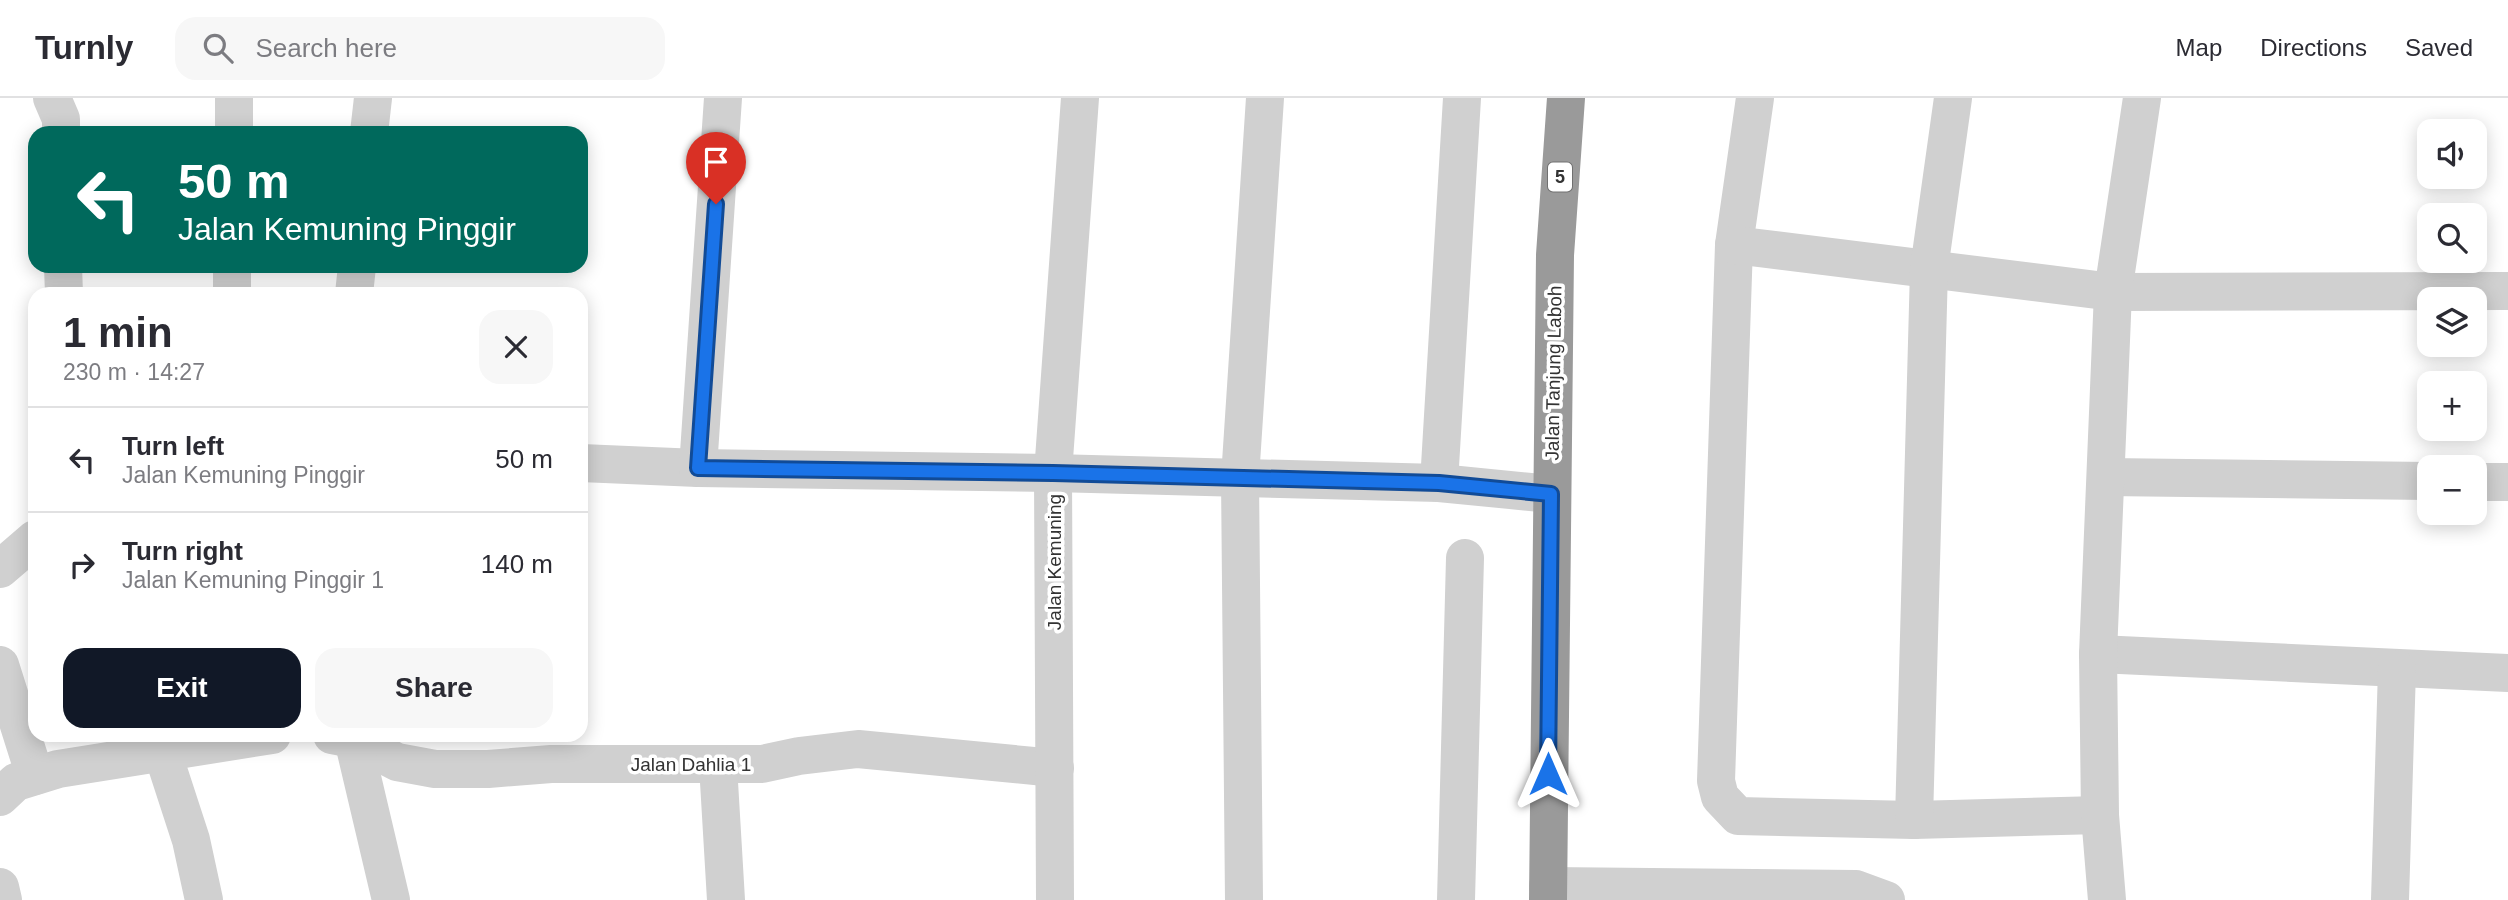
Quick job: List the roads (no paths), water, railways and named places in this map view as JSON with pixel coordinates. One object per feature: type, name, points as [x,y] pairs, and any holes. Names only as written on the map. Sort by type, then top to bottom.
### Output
[{"type":"highway","name":"Jalan Tanjung Laboh","points":[[1548,893],[1555,255],[1566,98]]},
{"type":"street","points":[[52,98],[61,119],[61,126]]},
{"type":"street","points":[[234,98],[234,126]]},
{"type":"street","points":[[370,126],[373,98]]},
{"type":"street","points":[[698,468],[723,98]]},
{"type":"street","name":"Jalan Kemuning","points":[[1055,900],[1053,473],[1080,98]]},
{"type":"street","points":[[1244,900],[1240,478],[1265,98]]},
{"type":"street","points":[[1439,483],[1462,98]]},
{"type":"street","points":[[1755,98],[1734,246],[1716,781],[1720,797],[1738,816],[1914,820],[2100,815]]},
{"type":"street","points":[[1914,820],[1929,269],[1954,98]]},
{"type":"street","points":[[2107,900],[2100,815],[2098,654],[2113,292],[2142,98]]},
{"type":"street","points":[[1734,246],[2113,292],[2508,291]]},
{"type":"street","points":[[588,463],[698,468],[1053,473],[1439,483],[1551,494]]},
{"type":"street","points":[[2107,477],[2417,481]]},
{"type":"street","points":[[2487,482],[2508,482]]},
{"type":"street","points":[[1456,900],[1465,558]]},
{"type":"street","points":[[2098,654],[2508,673]]},
{"type":"street","points":[[0,665],[35,776]]},
{"type":"street","points":[[2390,900],[2397,669]]},
{"type":"street","points":[[0,797],[16,782],[58,769],[224,742]]},
{"type":"street","points":[[344,742],[391,900]]},
{"type":"street","name":"Jalan Dahlia 1","points":[[353,742],[397,762],[435,769],[488,769],[551,764],[762,764],[799,756],[858,749],[1055,768]]},
{"type":"street","points":[[162,751],[191,841],[204,900]]},
{"type":"street","points":[[718,765],[726,900]]},
{"type":"street","points":[[0,887],[3,900]]},
{"type":"street","points":[[1548,893],[1760,894],[1856,889],[1886,900]]}]
